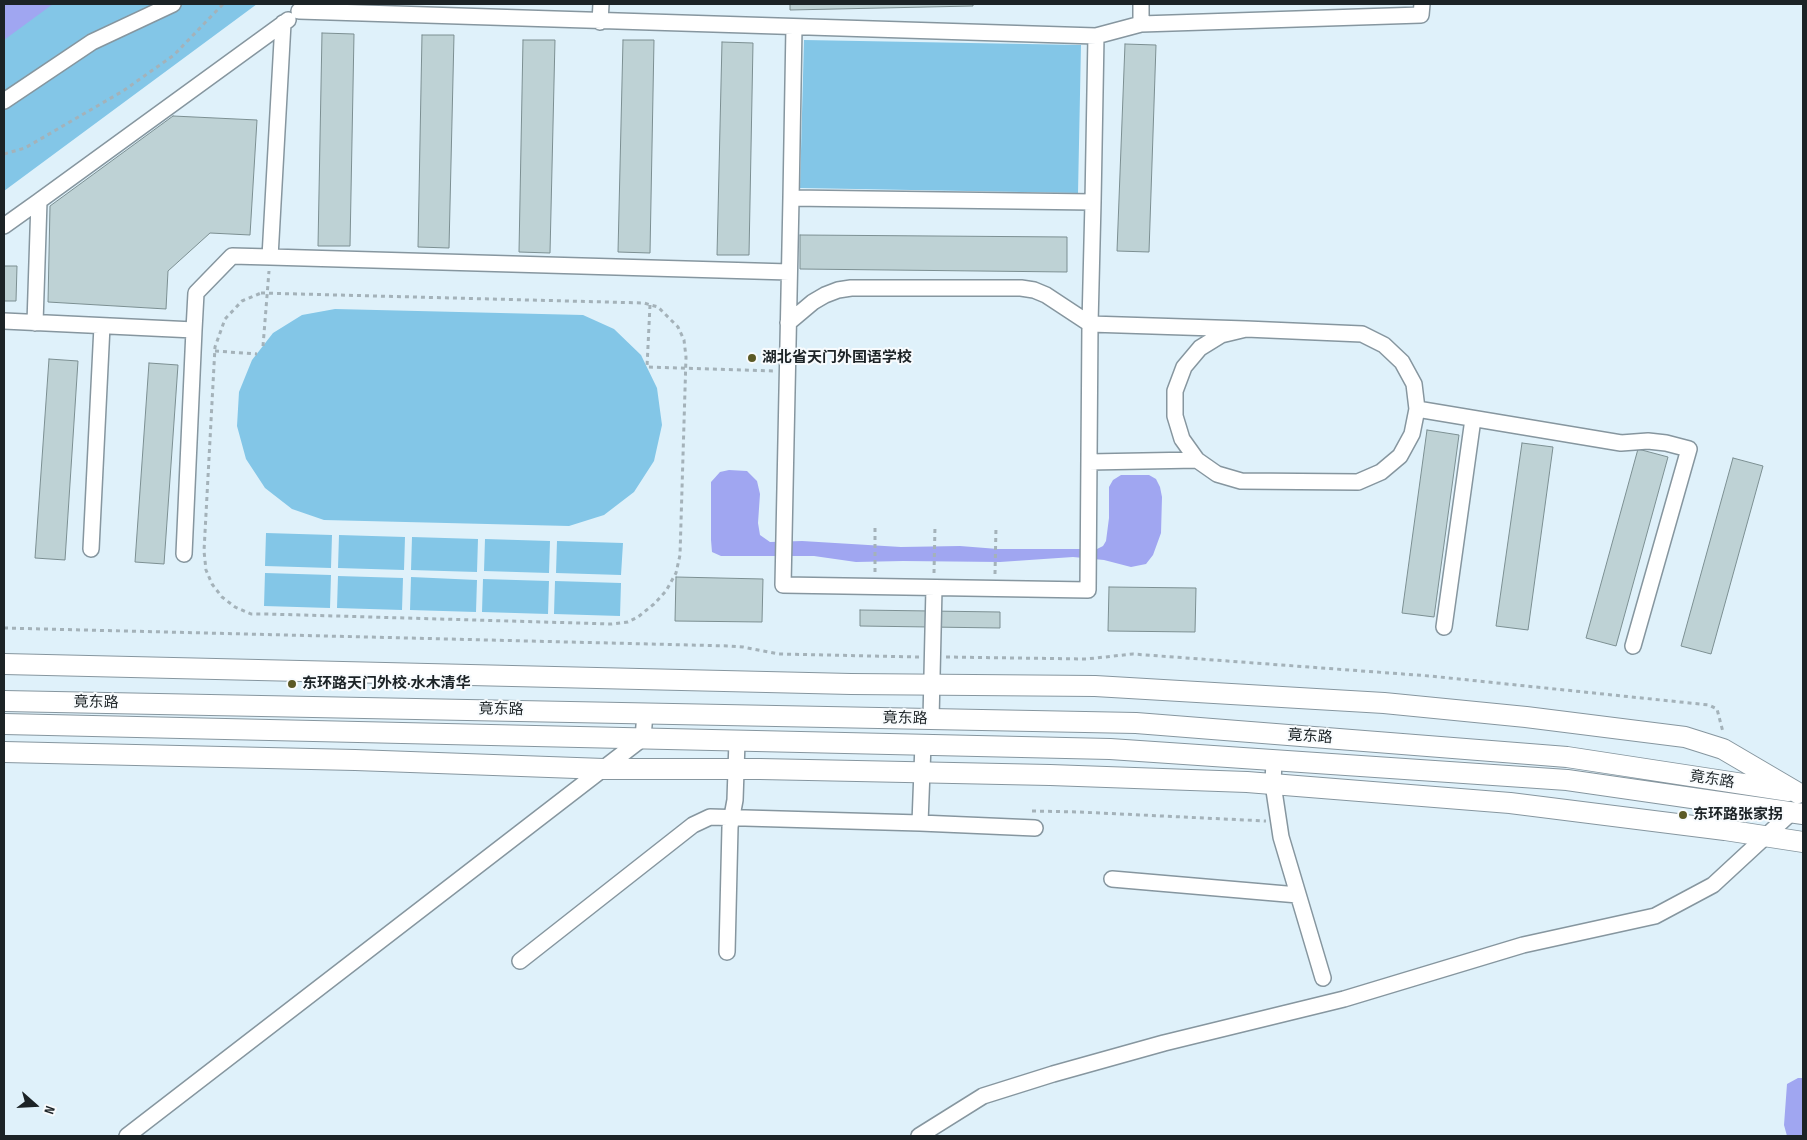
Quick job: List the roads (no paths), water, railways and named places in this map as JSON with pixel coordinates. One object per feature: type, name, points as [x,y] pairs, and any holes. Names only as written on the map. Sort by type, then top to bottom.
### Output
[{"type":"main road","points":[[4,664],[932,685],[1095,686],[1384,703],[1670,734],[1708,743],[1728,752],[1800,793]]},
{"type":"main road","name":"竟东路","points":[[4,701],[1136,723],[1567,757],[1800,793]]},
{"type":"main road","name":"竟东路","points":[[4,724],[1110,749],[1567,780],[1798,813]]},
{"type":"main road","points":[[4,752],[355,760],[604,769],[922,772],[1148,778],[1273,784],[1510,803],[1803,842]]},
{"type":"street","points":[[4,101],[92,42],[173,4]]},
{"type":"street","points":[[600,22],[601,4]]},
{"type":"street","points":[[1141,4],[1141,24]]},
{"type":"street","points":[[4,226],[304,8],[501,11],[600,22],[1096,36],[1141,24],[1317,11],[1421,15],[1422,4]]},
{"type":"street","points":[[270,258],[283,23]]},
{"type":"street","points":[[794,27],[784,585],[1088,590],[1090,324],[1096,36]]},
{"type":"street","points":[[791,198],[1093,202]]},
{"type":"street","points":[[35,323],[39,201]]},
{"type":"street","points":[[184,554],[196,293],[232,256],[789,272]]},
{"type":"street","points":[[788,323],[813,302],[825,295],[844,289],[1002,288],[1027,289],[1046,295],[1090,324],[1246,329],[1362,334],[1384,345],[1402,362],[1414,384],[1417,409],[1412,434],[1400,456],[1381,472],[1358,482],[1241,481],[1217,474],[1197,460],[1182,440],[1175,416],[1175,391],[1184,367],[1200,348],[1222,335],[1246,329]]},
{"type":"street","points":[[4,321],[194,330]]},
{"type":"street","points":[[91,549],[102,326]]},
{"type":"street","points":[[1417,409],[1621,443],[1648,441],[1689,449],[1633,646]]},
{"type":"street","points":[[1444,627],[1473,418]]},
{"type":"street","points":[[1089,462],[1197,460]]},
{"type":"street","points":[[931,719],[934,588]]},
{"type":"street","points":[[127,1136],[643,738],[645,713]]},
{"type":"street","points":[[727,952],[730,827],[735,800],[737,740]]},
{"type":"street","points":[[920,823],[923,744]]},
{"type":"street","points":[[1274,760],[1273,784],[1281,837],[1323,978]]},
{"type":"street","points":[[919,1136],[983,1096],[1053,1074],[1164,1043],[1344,999],[1523,945],[1655,916],[1713,885],[1766,836],[1798,813]]},
{"type":"street","points":[[520,961],[692,825],[710,818],[1034,828]]},
{"type":"street","points":[[1112,879],[1298,894]]},
{"type":"place","name":"湖北省天门外国语学校","points":[[752,358]]},
{"type":"place","name":"东环路天门外校·水木清华","points":[[292,684]]},
{"type":"place","name":"东环路张家拐","points":[[1683,815]]}]
